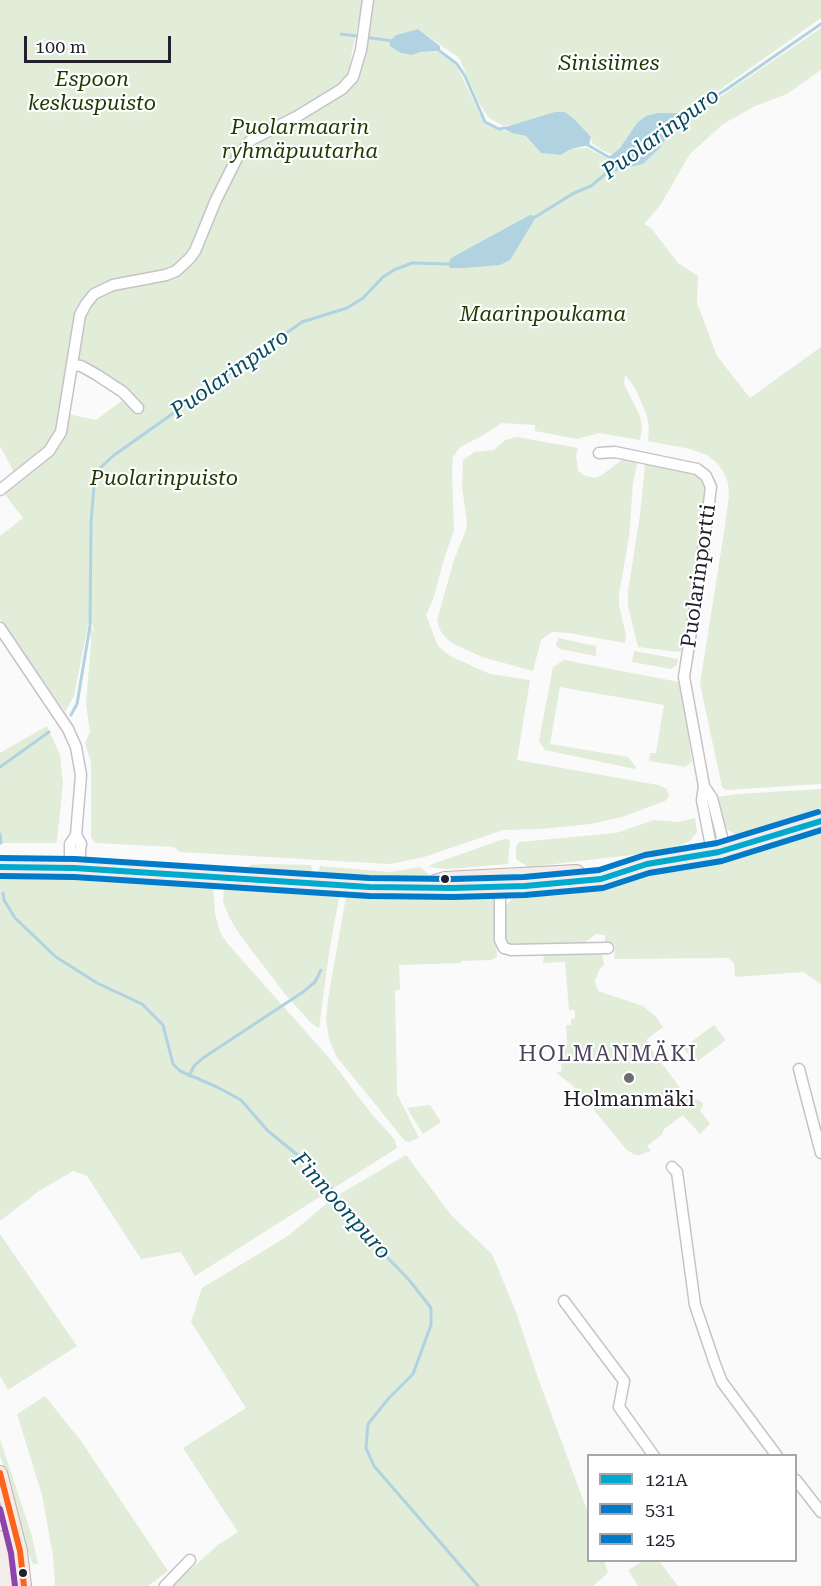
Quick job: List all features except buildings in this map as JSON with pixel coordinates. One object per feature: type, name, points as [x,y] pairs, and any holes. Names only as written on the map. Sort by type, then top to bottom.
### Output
[{"type":"main road","points":[[0,867],[74,868],[369,887],[601,879],[647,864],[719,852],[821,821]]},
{"type":"main road","points":[[0,1473],[20,1551],[24,1586]]},
{"type":"main road","points":[[0,1538],[7,1586]]},
{"type":"street","points":[[0,490],[49,451],[61,432],[80,315],[86,304],[94,294],[113,285],[166,275],[176,271],[190,258],[238,156],[251,140],[296,117],[342,89],[356,71],[368,0]]},
{"type":"street","points":[[72,364],[81,366],[123,392],[138,408]]},
{"type":"street","name":"Puolarinportti","points":[[599,453],[615,452],[697,468],[706,476],[711,487],[684,677],[704,786],[712,798],[722,837],[719,852]]},
{"type":"street","points":[[0,628],[68,729],[76,747],[81,775],[76,835],[81,844],[81,851],[74,868]]},
{"type":"street","points":[[500,882],[500,940],[504,948],[511,950],[608,948]]},
{"type":"street","points":[[799,1069],[821,1153]]},
{"type":"street","points":[[672,1167],[677,1173],[695,1305],[715,1364],[722,1382],[776,1454]]},
{"type":"street","points":[[564,1301],[624,1381],[619,1407],[653,1454]]},
{"type":"street","points":[[797,1482],[821,1512]]},
{"type":"street","points":[[165,1586],[190,1560]]},
{"type":"green space","points":[[0,0],[363,0],[350,62],[361,68],[373,0],[821,0],[821,18],[721,89],[685,110],[679,113],[658,113],[637,123],[613,155],[592,143],[591,137],[570,116],[504,126],[489,118],[480,105],[459,58],[418,29],[396,35],[401,53],[412,55],[420,52],[438,52],[457,66],[483,121],[490,127],[526,136],[541,153],[561,155],[571,149],[587,148],[609,159],[607,168],[612,172],[643,164],[660,148],[666,138],[689,118],[821,28],[821,70],[787,94],[755,106],[723,124],[690,154],[661,204],[644,224],[651,228],[678,263],[698,276],[697,303],[717,356],[750,398],[821,347],[821,784],[726,790],[722,787],[700,684],[724,532],[729,496],[728,483],[723,471],[707,455],[690,449],[648,441],[647,416],[635,388],[625,375],[624,384],[640,416],[642,428],[640,440],[599,433],[577,439],[535,431],[535,425],[502,423],[460,447],[453,457],[452,470],[454,530],[434,597],[426,615],[438,646],[450,656],[490,674],[530,680],[517,760],[658,785],[667,789],[669,796],[665,801],[622,817],[590,824],[503,830],[424,857],[390,864],[180,852],[174,847],[96,843],[91,838],[91,763],[85,743],[90,732],[86,704],[91,642],[90,626],[95,634],[89,620],[74,696],[65,712],[0,619],[0,536],[23,518],[3,492],[15,474],[0,446]],"holes":[[[67,369],[81,371],[124,399],[96,420],[72,415],[63,407]]]},
{"type":"green space","points":[[517,437],[578,448],[576,456],[578,471],[590,477],[596,478],[602,475],[622,460],[628,458],[638,460],[633,483],[629,537],[619,594],[619,605],[626,635],[625,643],[552,632],[541,640],[533,671],[482,657],[454,644],[440,630],[437,620],[454,560],[466,530],[462,487],[463,460],[475,452],[494,450],[505,440]]},
{"type":"green space","points":[[648,462],[694,473],[700,477],[706,493],[682,650],[679,652],[638,647],[628,606],[645,465]]},
{"type":"green space","points":[[558,638],[596,646],[596,656],[560,649],[556,645]]},
{"type":"green space","points":[[634,651],[678,659],[677,665],[671,669],[632,662]]},
{"type":"green space","points":[[564,660],[679,682],[692,762],[685,767],[649,761],[650,753],[656,753],[664,705],[560,687],[550,744],[628,757],[636,767],[635,769],[545,750],[539,741],[553,667]]},
{"type":"green space","points":[[47,726],[60,755],[63,783],[57,841],[55,843],[0,843],[0,753]]},
{"type":"green space","points":[[821,789],[821,814],[745,837],[736,835],[727,829],[720,814],[717,797],[738,794]]},
{"type":"green space","points":[[695,818],[697,832],[690,841],[679,846],[641,854],[528,867],[516,859],[516,846],[519,842],[616,833],[654,820],[679,822]]},
{"type":"green space","points":[[821,827],[821,984],[803,972],[735,977],[734,963],[728,958],[614,959],[615,945],[605,942],[605,935],[596,934],[581,945],[515,947],[505,939],[504,907],[512,899],[521,895],[557,896],[608,889],[608,883],[641,872],[708,861]]},
{"type":"green space","points":[[504,839],[510,841],[508,864],[447,869],[429,867],[430,865]]},
{"type":"green space","points":[[266,864],[311,865],[315,873],[320,866],[390,872],[420,867],[432,877],[407,880],[367,879],[288,874],[249,867]]},
{"type":"green space","points":[[0,873],[47,873],[213,886],[215,914],[220,932],[227,943],[330,1059],[370,1112],[395,1140],[397,1148],[195,1276],[181,1252],[141,1259],[87,1176],[73,1171],[39,1191],[0,1221]]},
{"type":"green space","points":[[224,887],[310,887],[333,889],[340,893],[319,1028],[311,1023],[285,994],[240,935],[223,901]]},
{"type":"green space","points":[[490,892],[495,900],[497,957],[491,960],[461,961],[461,963],[399,965],[400,989],[395,991],[397,1094],[419,1138],[409,1142],[405,1141],[336,1056],[329,1039],[326,1020],[328,999],[346,897],[350,894],[381,896],[407,893]]},
{"type":"green space","points":[[602,953],[604,965],[599,970],[595,981],[598,991],[643,1006],[656,1017],[663,1027],[647,1039],[648,1045],[687,1097],[703,1103],[700,1110],[710,1124],[700,1134],[683,1115],[647,1146],[651,1151],[639,1155],[633,1154],[626,1149],[571,1084],[556,1073],[562,1071],[560,1059],[567,1045],[566,1025],[571,1025],[571,1019],[575,1018],[575,1010],[569,1010],[565,962],[543,963],[544,955]]},
{"type":"green space","points":[[714,1025],[726,1040],[695,1063],[683,1048]]},
{"type":"green space","points":[[430,1105],[441,1122],[423,1134],[407,1108]]},
{"type":"green space","points":[[406,1155],[452,1216],[492,1254],[516,1312],[587,1510],[587,1562],[604,1562],[608,1573],[593,1586],[172,1586],[219,1544],[238,1532],[183,1448],[246,1408],[191,1322],[202,1288],[288,1236],[333,1198]]},
{"type":"green space","points":[[0,1234],[77,1346],[8,1390],[0,1376]]},
{"type":"green space","points":[[45,1396],[81,1441],[168,1571],[148,1586],[55,1586],[53,1556],[42,1495],[17,1414]]},
{"type":"green space","points":[[0,1439],[32,1536],[38,1564],[33,1564],[25,1544],[9,1481],[0,1456]]},
{"type":"green space","points":[[642,1562],[660,1562],[678,1586],[638,1586],[628,1570]]},
{"type":"water","points":[[418,29],[440,46],[440,51],[420,52],[412,55],[401,53],[390,46],[390,41],[396,35]]},
{"type":"water","points":[[685,110],[689,118],[666,138],[660,148],[643,164],[609,171],[607,168],[609,157],[620,148],[637,123],[646,116],[658,113],[679,113]]},
{"type":"water","points":[[555,112],[565,112],[575,120],[591,137],[589,145],[571,149],[561,155],[541,153],[526,136],[502,128]]},
{"type":"water","points":[[530,215],[535,216],[533,222],[510,260],[500,265],[450,268],[448,264],[451,258]]},
{"type":"waterway","name":"Puolarinpuro","points":[[685,115],[821,24]]},
{"type":"waterway","points":[[341,34],[393,41]]},
{"type":"waterway","points":[[437,49],[457,64],[465,76],[485,122],[499,129],[504,128]]},
{"type":"waterway","points":[[586,144],[612,159]]},
{"type":"waterway","name":"Puolarinpuro","points":[[532,219],[574,193],[591,186],[610,170]]},
{"type":"waterway","name":"Puolarinpuro","points":[[71,715],[77,704],[90,626],[91,523],[94,486],[100,468],[113,456],[302,322],[347,308],[363,298],[383,277],[394,270],[412,263],[449,264]]},
{"type":"waterway","name":"Puolarinpuro","points":[[0,767],[49,732]]},
{"type":"waterway","name":"Finnoonpuro","points":[[0,834],[1,843]]},
{"type":"waterway","name":"Finnoonpuro","points":[[3,893],[4,900],[15,918],[56,957],[97,983],[142,1004],[163,1025],[173,1064],[180,1071],[241,1100],[268,1131],[305,1161],[328,1184],[360,1229],[410,1281],[431,1308],[431,1325],[413,1374],[368,1424],[366,1448],[374,1466],[478,1586]]},
{"type":"waterway","points":[[189,1076],[194,1066],[203,1058],[303,992],[315,982],[321,970]]},
{"type":"transit line","name":"125","points":[[0,858],[75,859],[369,878],[524,877],[599,870],[645,855],[717,843],[818,812]]},
{"type":"transit line","name":"121A","points":[[0,867],[74,868],[369,887],[525,886],[601,879],[647,864],[719,852],[821,821]]},
{"type":"transit line","name":"531","points":[[0,876],[74,877],[369,896],[525,895],[603,888],[649,873],[722,861],[821,830]]},
{"type":"transit line","points":[[0,1473],[20,1551],[24,1586]]},
{"type":"transit line","points":[[0,1509],[11,1553],[15,1586]]},
{"type":"place","name":"Holmanmäki","points":[[629,1078]]},
{"type":"district","name":"HOLMANMÄKI","points":[[608,1055]]},
{"type":"park label","name":"Sinisiimes","points":[[609,64]]},
{"type":"park label","name":"Espoon keskuspuisto","points":[[92,92]]},
{"type":"park label","name":"Puolarmaarin ryhmäpuutarha","points":[[300,140]]},
{"type":"park label","name":"Maarinpoukama","points":[[543,315]]},
{"type":"park label","name":"Puolarinpuisto","points":[[164,479]]}]
